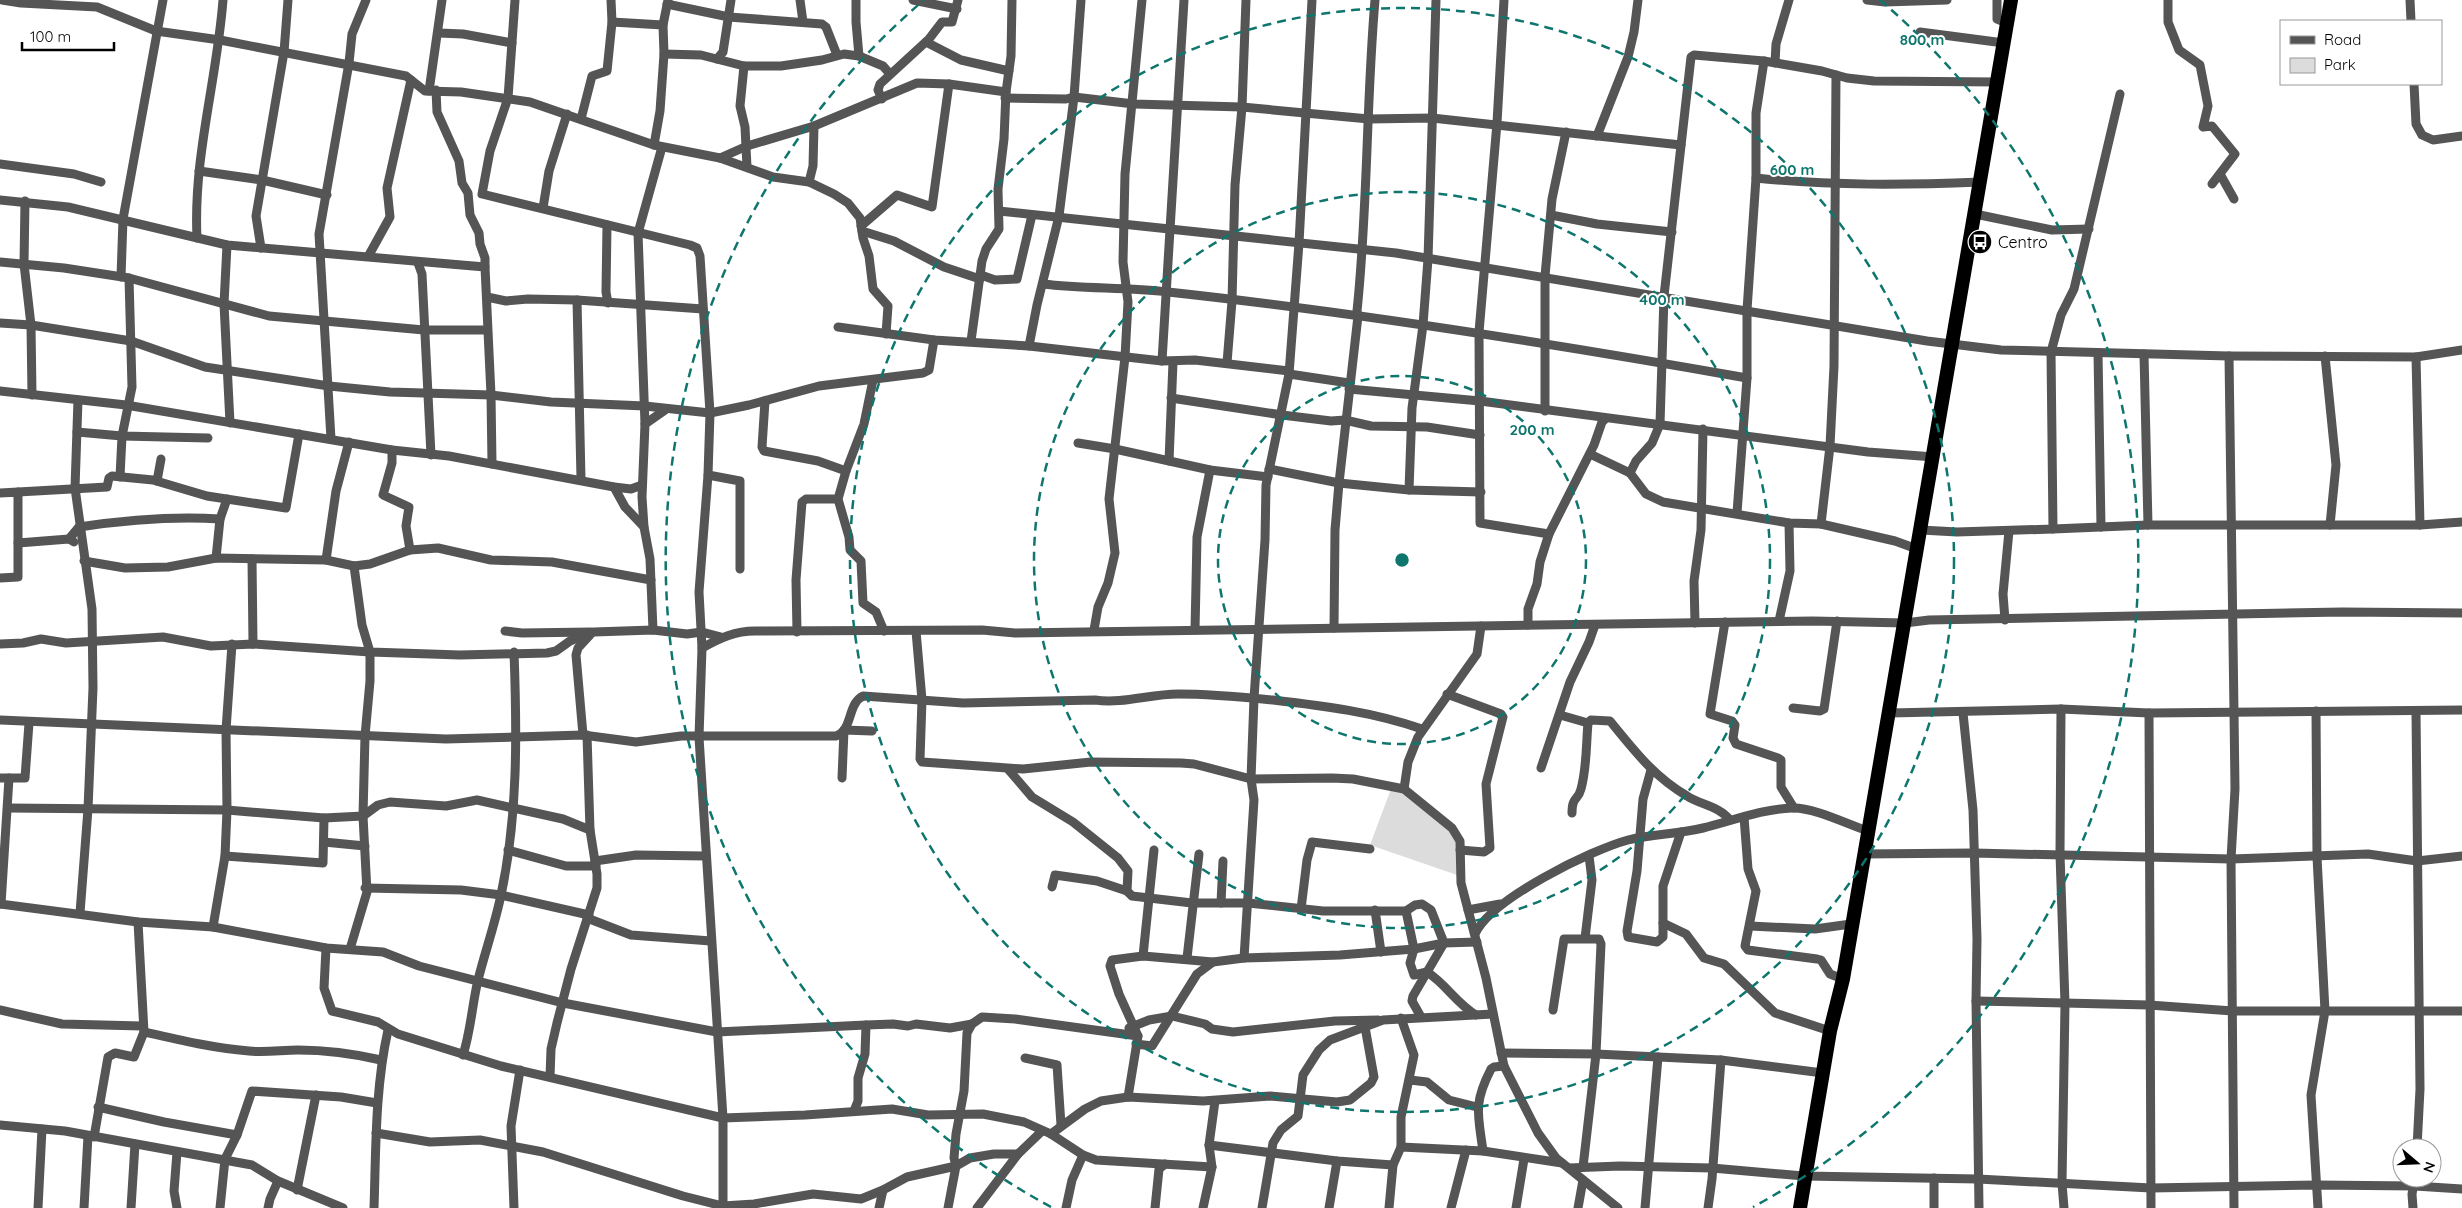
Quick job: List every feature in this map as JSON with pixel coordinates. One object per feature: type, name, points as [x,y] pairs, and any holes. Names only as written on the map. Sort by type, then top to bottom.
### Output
[{"type":"highway","points":[[1800,1208],[1830,1032],[1843,979],[1890,713],[2011,0]]},
{"type":"street","points":[[2,0],[97,3],[156,31],[220,40],[349,63],[406,76],[432,91],[508,98],[567,114],[658,146],[720,158],[774,176],[809,182],[842,197],[857,213],[869,256],[873,289],[888,306],[886,334]]},
{"type":"street","points":[[120,477],[126,405],[132,387],[123,219],[163,0]]},
{"type":"street","points":[[197,238],[196,198],[220,40],[223,0]]},
{"type":"street","points":[[261,248],[256,216],[284,52],[288,0]]},
{"type":"street","points":[[331,439],[319,228],[327,195],[352,34],[366,0]]},
{"type":"street","points":[[442,0],[432,91],[437,112],[459,162],[462,182],[468,193],[470,214],[479,233],[480,244],[485,258],[488,297],[492,464]]},
{"type":"street","points":[[515,0],[508,98],[490,151],[482,194],[697,248],[700,256],[710,413],[708,475],[699,592],[702,645],[698,738],[722,1118],[723,1207]]},
{"type":"street","points":[[581,119],[592,76],[607,71],[612,22],[611,0]]},
{"type":"street","points":[[717,59],[724,52],[731,0]]},
{"type":"street","points":[[800,0],[803,22]]},
{"type":"street","points":[[856,0],[859,56]]},
{"type":"street","points":[[882,99],[878,87],[926,42],[942,22],[952,22],[957,5],[913,0]]},
{"type":"street","points":[[971,341],[986,249],[999,229],[998,189],[1009,71],[1012,0]]},
{"type":"street","points":[[1030,346],[1036,304],[1043,284],[1058,216],[1074,97],[1081,0]]},
{"type":"street","points":[[1094,630],[1098,607],[1108,583],[1115,553],[1109,509],[1125,357],[1128,302],[1122,262],[1125,174],[1134,104],[1142,0]]},
{"type":"street","points":[[1162,361],[1168,292],[1173,161],[1179,106],[1184,0]]},
{"type":"street","points":[[1227,363],[1232,301],[1235,186],[1242,107],[1246,0]]},
{"type":"street","points":[[1244,958],[1254,800],[1251,779],[1254,698],[1268,473],[1282,415],[1289,372],[1299,243],[1312,0]]},
{"type":"street","points":[[1334,628],[1335,530],[1344,420],[1358,316],[1363,250],[1369,74],[1374,0]]},
{"type":"street","points":[[1409,490],[1411,426],[1423,325],[1428,259],[1436,0]]},
{"type":"street","points":[[1504,0],[1497,123],[1479,332],[1481,525],[1521,528],[1549,534]]},
{"type":"street","points":[[1597,136],[1628,57],[1634,32],[1638,0]]},
{"type":"street","points":[[1775,63],[1776,44],[1789,0]]},
{"type":"street","points":[[1867,0],[1885,2],[1947,0]]},
{"type":"street","points":[[1996,0],[1997,19],[2007,23]]},
{"type":"street","points":[[2168,0],[2168,22],[2179,50],[2200,65],[2208,106],[2203,127],[2212,126],[2235,154],[2212,184]]},
{"type":"street","points":[[2410,0],[2411,20]]},
{"type":"street","points":[[653,630],[650,559],[644,527],[642,497],[645,406],[638,233],[658,146],[664,54],[663,25],[668,2],[728,17],[825,25],[837,55]]},
{"type":"street","points":[[612,22],[663,25]]},
{"type":"street","points":[[1920,32],[2004,43]]},
{"type":"street","points":[[439,33],[463,34],[512,43]]},
{"type":"street","points":[[926,42],[961,60],[1009,71]]},
{"type":"street","points":[[664,54],[701,55],[744,66],[781,66],[829,59],[837,55],[859,56],[883,66],[890,74]]},
{"type":"street","points":[[1630,473],[1636,461],[1652,443],[1660,424],[1664,296],[1691,57],[1694,55],[1764,61],[1822,70],[1836,75],[1874,81],[1998,82]]},
{"type":"street","points":[[1737,513],[1748,378],[1748,310],[1756,178],[1756,113],[1764,61]]},
{"type":"street","points":[[744,66],[740,106],[744,118],[747,146],[746,167]]},
{"type":"street","points":[[1821,524],[1830,446],[1836,325],[1836,75]]},
{"type":"street","points":[[369,255],[390,217],[387,188],[411,80]]},
{"type":"street","points":[[720,158],[747,146],[814,126],[917,83],[949,84],[1006,95],[1066,100],[1074,97],[1134,104],[1242,107],[1368,119],[1422,120],[1432,118],[1497,123],[1682,145]]},
{"type":"street","points":[[861,228],[897,195],[932,207],[949,84]]},
{"type":"street","points":[[2414,85],[2416,124],[2422,135],[2433,140],[2462,136]]},
{"type":"street","points":[[2053,529],[2052,352],[2061,315],[2074,288],[2120,94]]},
{"type":"street","points":[[543,208],[548,171],[567,114]]},
{"type":"street","points":[[809,182],[813,160],[814,126]]},
{"type":"street","points":[[1545,411],[1543,343],[1545,276],[1552,199],[1566,132]]},
{"type":"street","points":[[0,164],[74,174],[101,182]]},
{"type":"street","points":[[199,171],[262,180],[327,195]]},
{"type":"street","points":[[2220,174],[2234,199]]},
{"type":"street","points":[[1756,178],[1796,182],[1894,185],[1981,182]]},
{"type":"street","points":[[0,200],[25,201],[68,207],[227,245],[369,255],[418,263],[485,267]]},
{"type":"street","points":[[25,201],[24,264],[31,325],[32,395]]},
{"type":"street","points":[[999,211],[1233,235],[1486,267],[1952,344],[2001,350],[2229,356],[2416,357],[2462,350]]},
{"type":"street","points":[[1975,214],[2052,230],[2089,228]]},
{"type":"street","points":[[861,228],[885,240],[894,241],[944,266],[995,280],[1017,279],[1032,215]]},
{"type":"street","points":[[1551,215],[1598,224],[1672,232]]},
{"type":"street","points":[[607,225],[606,292],[608,304]]},
{"type":"street","points":[[227,245],[224,304],[230,423]]},
{"type":"street","points":[[0,262],[125,278],[257,314],[324,322],[424,330],[488,330]]},
{"type":"street","points":[[418,263],[422,274],[431,455]]},
{"type":"street","points":[[1043,284],[1082,288],[1126,288],[1168,292],[1479,332],[1748,378]]},
{"type":"street","points":[[488,297],[506,301],[528,299],[577,300],[608,304],[703,309]]},
{"type":"street","points":[[577,300],[581,479]]},
{"type":"street","points":[[0,323],[31,325],[131,341],[189,362],[227,372],[329,386],[491,395],[580,404],[645,406],[665,410],[710,413],[765,401],[819,386],[923,373],[929,370],[934,340]]},
{"type":"street","points":[[838,328],[934,340],[1030,346],[1173,362],[1195,360],[1227,363],[1289,372],[1349,386],[1415,395],[1480,401],[1605,419],[1703,429],[1868,452],[1934,457]]},
{"type":"street","points":[[2098,353],[2101,527]]},
{"type":"street","points":[[2144,354],[2148,524]]},
{"type":"street","points":[[2229,356],[2234,712],[2234,789],[2231,859],[2234,1208]]},
{"type":"street","points":[[2325,356],[2336,465],[2330,525]]},
{"type":"street","points":[[2416,357],[2420,525]]},
{"type":"street","points":[[1169,460],[1173,362]]},
{"type":"street","points":[[873,380],[864,424],[846,471],[838,499],[849,537],[850,550],[861,561],[863,603],[876,612],[884,631]]},
{"type":"street","points":[[0,391],[126,405],[392,450],[492,464],[529,473],[581,479],[614,487],[630,489],[642,485]]},
{"type":"street","points":[[1171,398],[1282,415],[1331,421],[1344,420],[1380,427],[1411,426],[1480,435]]},
{"type":"street","points":[[78,400],[75,488],[82,549],[92,609],[88,809],[80,913]]},
{"type":"street","points":[[765,401],[762,447],[764,451],[818,461],[846,471]]},
{"type":"street","points":[[645,424],[665,410]]},
{"type":"street","points":[[1528,625],[1528,609],[1549,534],[1590,454],[1602,422],[1605,419]]},
{"type":"street","points":[[1695,622],[1694,581],[1702,530],[1703,429]]},
{"type":"street","points":[[77,432],[122,436],[208,438]]},
{"type":"street","points":[[0,493],[107,487],[109,478],[120,477],[157,481],[227,499],[286,508],[299,434]]},
{"type":"street","points":[[326,560],[336,491],[349,442]]},
{"type":"street","points":[[1078,443],[1169,460],[1210,470],[1268,473],[1409,490],[1481,492]]},
{"type":"street","points":[[392,450],[392,463],[383,495],[409,507],[406,526],[410,550]]},
{"type":"street","points":[[1590,454],[1630,473],[1646,494],[1654,499],[1789,522],[1821,524],[1917,549]]},
{"type":"street","points":[[157,481],[161,460]]},
{"type":"street","points":[[1195,630],[1197,537],[1210,470]]},
{"type":"street","points":[[708,475],[740,481],[740,569]]},
{"type":"street","points":[[614,487],[626,507],[644,527]]},
{"type":"street","points":[[630,489],[642,497]]},
{"type":"street","points":[[0,578],[18,578],[18,492]]},
{"type":"street","points":[[216,558],[220,519],[227,499]]},
{"type":"street","points":[[797,632],[796,580],[802,502],[806,499],[838,499]]},
{"type":"street","points":[[69,539],[79,527],[182,517],[220,519]]},
{"type":"street","points":[[1779,622],[1790,571],[1789,522]]},
{"type":"street","points":[[1921,530],[2009,531],[2148,524],[2420,525],[2462,522]]},
{"type":"street","points":[[2005,620],[2003,594],[2009,531]]},
{"type":"street","points":[[18,542],[69,539],[82,549]]},
{"type":"street","points":[[84,561],[125,568],[139,566],[161,568],[216,558],[326,560],[362,566],[410,550],[438,548],[491,560],[552,562],[651,580]]},
{"type":"street","points":[[252,559],[253,644]]},
{"type":"street","points":[[350,950],[367,892],[365,888],[363,816],[365,736],[370,693],[370,652],[362,625],[354,566]]},
{"type":"street","points":[[702,645],[743,631],[982,630],[1015,633],[1094,630],[1595,625],[1695,622],[1837,621],[1905,623],[1929,620],[2342,612],[2462,612]]},
{"type":"street","points":[[1793,708],[1820,711],[1824,708],[1837,621]]},
{"type":"street","points":[[1725,622],[1710,714],[1732,721],[1735,725],[1733,738],[1736,744],[1781,760],[1781,787],[1794,808]]},
{"type":"street","points":[[1541,768],[1570,682],[1595,625]]},
{"type":"street","points":[[1404,789],[1408,762],[1422,729],[1477,654],[1480,626]]},
{"type":"street","points":[[505,631],[522,633],[573,630],[594,632],[653,630],[687,634],[702,632],[722,637]]},
{"type":"street","points":[[916,631],[922,700],[920,759],[922,762],[1008,769],[1034,769],[1091,762],[1181,763],[1194,764],[1251,779],[1346,779],[1404,789],[1452,828],[1460,841],[1459,873],[1476,938],[1504,1066],[1544,1142],[1565,1166],[1618,1208]]},
{"type":"street","points":[[0,644],[23,643],[41,639],[66,643],[163,637],[211,646],[253,644],[370,652],[474,655],[514,652],[547,653],[556,651],[570,641],[594,632]]},
{"type":"street","points":[[550,1077],[551,1050],[562,1003],[597,888],[590,830],[585,735],[576,655],[578,648],[594,632]]},
{"type":"street","points":[[687,634],[702,645]]},
{"type":"street","points":[[213,927],[225,856],[227,810],[226,740],[230,730],[232,644]]},
{"type":"street","points":[[463,1055],[478,981],[501,896],[508,850],[513,806],[515,737],[514,652]]},
{"type":"street","points":[[842,778],[844,730],[855,703],[862,696],[963,703],[1095,700],[1115,702],[1171,694],[1254,698],[1351,709],[1422,729]]},
{"type":"street","points":[[1448,694],[1501,714],[1503,717],[1486,784],[1490,848],[1484,852],[1460,850]]},
{"type":"street","points":[[1890,713],[1963,713],[2061,709],[2149,713],[2462,710]]},
{"type":"street","points":[[2061,709],[2060,854],[2065,1004],[2062,1182],[2064,1208]]},
{"type":"street","points":[[2316,711],[2317,857],[2325,1011],[2311,1095],[2318,1208]]},
{"type":"street","points":[[2416,711],[2420,1089],[2418,1138]]},
{"type":"street","points":[[1963,713],[1973,810],[1978,939],[1976,1001],[1979,1208]]},
{"type":"street","points":[[2149,713],[2151,1208]]},
{"type":"street","points":[[1560,715],[1588,723],[1592,720],[1610,721],[1651,770],[1688,797],[1721,811],[1730,820]]},
{"type":"street","points":[[0,720],[91,726],[446,739],[585,735],[636,742],[681,736],[698,738],[836,736],[844,730],[872,731]]},
{"type":"street","points":[[29,723],[24,778],[5,778],[8,808],[1,904],[138,922],[213,927],[326,948],[382,952],[419,966],[562,1003],[717,1032],[894,1024],[908,1026],[916,1024],[950,1028],[972,1024]]},
{"type":"street","points":[[1572,813],[1572,802],[1581,789],[1586,761],[1588,723]]},
{"type":"street","points":[[1008,769],[1032,798],[1073,822],[1118,858],[1128,871],[1127,890]]},
{"type":"street","points":[[1651,770],[1643,800],[1637,871],[1628,935],[1657,942],[1663,937],[1663,886],[1681,832]]},
{"type":"street","points":[[8,808],[227,810],[324,818],[363,816],[378,805],[390,802],[446,806],[478,800],[513,806],[572,822],[590,830]]},
{"type":"street","points":[[1476,938],[1480,924],[1521,890],[1619,842],[1702,829],[1730,820],[1794,808],[1868,831]]},
{"type":"street","points":[[1744,817],[1748,869],[1756,891],[1750,926],[1744,943],[1748,950],[1821,960],[1830,974],[1843,979]]},
{"type":"street","points":[[225,856],[324,862],[324,818]]},
{"type":"street","points":[[324,842],[365,846]]},
{"type":"street","points":[[1302,909],[1307,860],[1312,842],[1370,849]]},
{"type":"street","points":[[508,850],[566,866],[595,863],[636,855],[705,856]]},
{"type":"street","points":[[1143,956],[1154,850]]},
{"type":"street","points":[[1187,958],[1199,854]]},
{"type":"street","points":[[1864,854],[2060,854],[2231,859],[2368,854],[2417,861],[2462,856]]},
{"type":"street","points":[[1585,938],[1592,880],[1589,856]]},
{"type":"street","points":[[1221,902],[1223,861]]},
{"type":"street","points":[[1052,887],[1055,875],[1097,881],[1127,890],[1132,896],[1192,902],[1248,903],[1323,911],[1406,911],[1415,905],[1426,905],[1444,943]]},
{"type":"street","points":[[365,888],[461,890],[501,896],[588,916],[631,935],[711,941]]},
{"type":"street","points":[[1468,910],[1503,903]]},
{"type":"street","points":[[1375,910],[1381,952]]},
{"type":"street","points":[[1406,911],[1414,949],[1410,963],[1414,975],[1427,972],[1440,980],[1462,1006],[1476,1015]]},
{"type":"street","points":[[84,1208],[91,1136],[108,1057],[114,1053],[134,1058],[143,1029],[138,922]]},
{"type":"street","points":[[1663,923],[1686,934],[1704,958],[1724,964],[1774,1013],[1830,1032]]},
{"type":"street","points":[[1750,926],[1815,929],[1852,924]]},
{"type":"street","points":[[1128,1097],[1137,1040],[1133,1025],[1121,1001],[1110,962],[1112,960],[1143,956],[1187,958],[1213,962],[1244,958],[1307,957],[1414,949],[1476,938]]},
{"type":"street","points":[[1553,1010],[1564,939],[1599,939],[1601,944],[1596,1054],[1583,1167]]},
{"type":"street","points":[[1421,1017],[1412,1001],[1444,943]]},
{"type":"street","points":[[326,948],[324,988],[332,1011],[378,1022],[388,1030],[463,1055],[520,1070],[722,1118],[892,1109],[928,1115],[961,1113],[1012,1118],[1047,1133],[1083,1155],[1096,1160],[1212,1167]]},
{"type":"street","points":[[948,1208],[956,1166],[956,1134],[961,1113],[966,1033],[972,1024],[982,1016],[1015,1018],[1122,1033],[1152,1046],[1197,974],[1213,962]]},
{"type":"street","points":[[1976,1001],[2149,1005],[2233,1011],[2462,1011]]},
{"type":"street","points":[[0,1010],[62,1024],[143,1029],[187,1042],[224,1049],[250,1052],[300,1050],[357,1054],[381,1060]]},
{"type":"street","points":[[1122,1033],[1133,1025],[1172,1016],[1205,1024],[1212,1029],[1234,1032],[1335,1021],[1493,1014]]},
{"type":"street","points":[[1389,1208],[1393,1164],[1401,1147],[1400,1124],[1410,1080],[1414,1049],[1401,1018]]},
{"type":"street","points":[[1262,1208],[1276,1135],[1298,1116],[1303,1075],[1324,1044],[1383,1020]]},
{"type":"street","points":[[854,1111],[858,1102],[858,1078],[865,1054],[866,1025]]},
{"type":"street","points":[[977,1208],[1018,1154],[1047,1133],[1094,1104],[1128,1097],[1215,1101],[1270,1096],[1337,1102],[1350,1100],[1373,1081],[1365,1028]]},
{"type":"street","points":[[374,1208],[377,1102],[381,1060],[388,1030]]},
{"type":"street","points":[[1501,1053],[1596,1054],[1721,1060],[1823,1073]]},
{"type":"street","points":[[1645,1208],[1658,1057]]},
{"type":"street","points":[[1025,1058],[1056,1066],[1061,1125]]},
{"type":"street","points":[[1708,1208],[1721,1060]]},
{"type":"street","points":[[1484,1151],[1477,1107],[1482,1087],[1491,1069],[1504,1066]]},
{"type":"street","points":[[514,1208],[511,1126],[520,1070]]},
{"type":"street","points":[[1410,1080],[1427,1082],[1448,1100],[1477,1107]]},
{"type":"street","points":[[220,1208],[224,1159],[237,1135],[254,1090],[377,1102]]},
{"type":"street","points":[[297,1190],[316,1095]]},
{"type":"street","points":[[1203,1208],[1212,1167],[1209,1145],[1215,1101]]},
{"type":"street","points":[[98,1107],[164,1122],[237,1135]]},
{"type":"street","points":[[0,1125],[91,1136],[252,1165],[278,1182],[343,1208]]},
{"type":"street","points":[[38,1208],[42,1129]]},
{"type":"street","points":[[376,1133],[418,1141],[480,1140],[513,1147],[555,1156],[723,1207],[763,1203],[813,1194],[861,1199],[907,1177],[956,1166],[970,1158],[986,1155],[1018,1154]]},
{"type":"street","points":[[131,1208],[135,1144]]},
{"type":"street","points":[[1209,1145],[1337,1162],[1393,1164]]},
{"type":"street","points":[[1401,1147],[1484,1151],[1565,1166],[1712,1168],[1804,1176],[1978,1179],[2151,1188],[2392,1183]]},
{"type":"street","points":[[1451,1208],[1466,1150]]},
{"type":"street","points":[[177,1152],[174,1191],[177,1208]]},
{"type":"street","points":[[1066,1208],[1072,1180],[1083,1155]]},
{"type":"street","points":[[1516,1208],[1524,1159]]},
{"type":"street","points":[[1329,1208],[1337,1162]]},
{"type":"street","points":[[1155,1208],[1159,1169],[1165,1164]]},
{"type":"street","points":[[1934,1178],[1934,1208]]},
{"type":"street","points":[[1578,1208],[1583,1180]]},
{"type":"street","points":[[268,1208],[278,1182]]},
{"type":"street","points":[[2442,1186],[2462,1189]]},
{"type":"street","points":[[2412,1208],[2414,1188]]},
{"type":"street","points":[[879,1208],[883,1190]]},
{"type":"green space","points":[[1391,789],[1404,792],[1456,834],[1457,875],[1370,845]]},
{"type":"place","name":"Centro","points":[[1980,242]]}]
